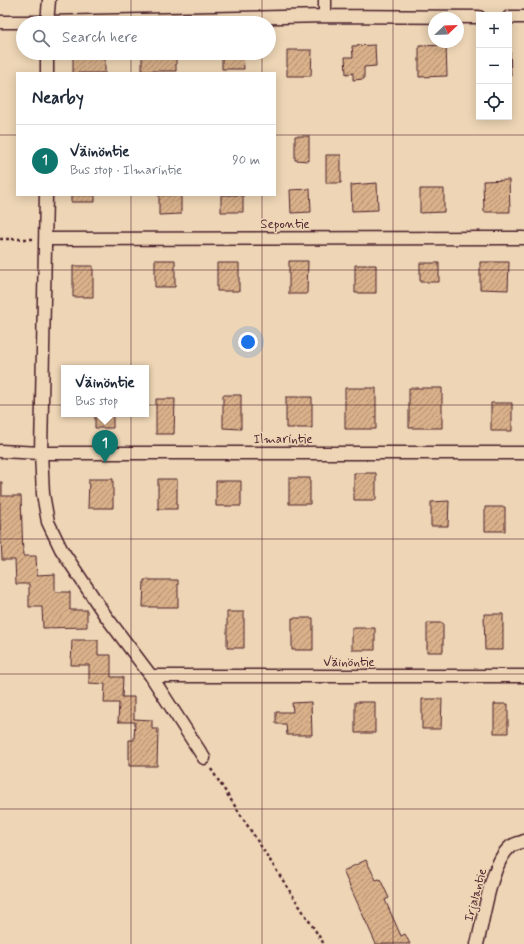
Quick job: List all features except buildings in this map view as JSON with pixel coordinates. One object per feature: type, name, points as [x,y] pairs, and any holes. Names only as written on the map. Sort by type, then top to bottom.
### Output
[{"type":"street","points":[[48,16],[49,0]]},
{"type":"street","points":[[325,0],[325,16]]},
{"type":"street","points":[[276,17],[476,17]]},
{"type":"street","points":[[512,17],[524,17]]},
{"type":"street","points":[[0,22],[16,22]]},
{"type":"street","points":[[47,60],[47,72]]},
{"type":"street","points":[[46,196],[42,453],[44,494],[48,522],[61,549],[105,615],[151,676],[204,758]]},
{"type":"street","name":"Sepontie","points":[[46,239],[524,238]]},
{"type":"street","name":"Ilmarintie","points":[[0,451],[42,453],[524,453]]},
{"type":"street","name":"Väinöntie","points":[[151,676],[524,676]]},
{"type":"street","name":"Irjalantie","points":[[477,944],[491,884],[501,857],[510,846],[524,841]]},
{"type":"path","points":[[0,239],[46,239]]},
{"type":"path","points":[[204,758],[324,944]]},
{"type":"place","name":"Väinöntie","points":[[105,463]]}]
